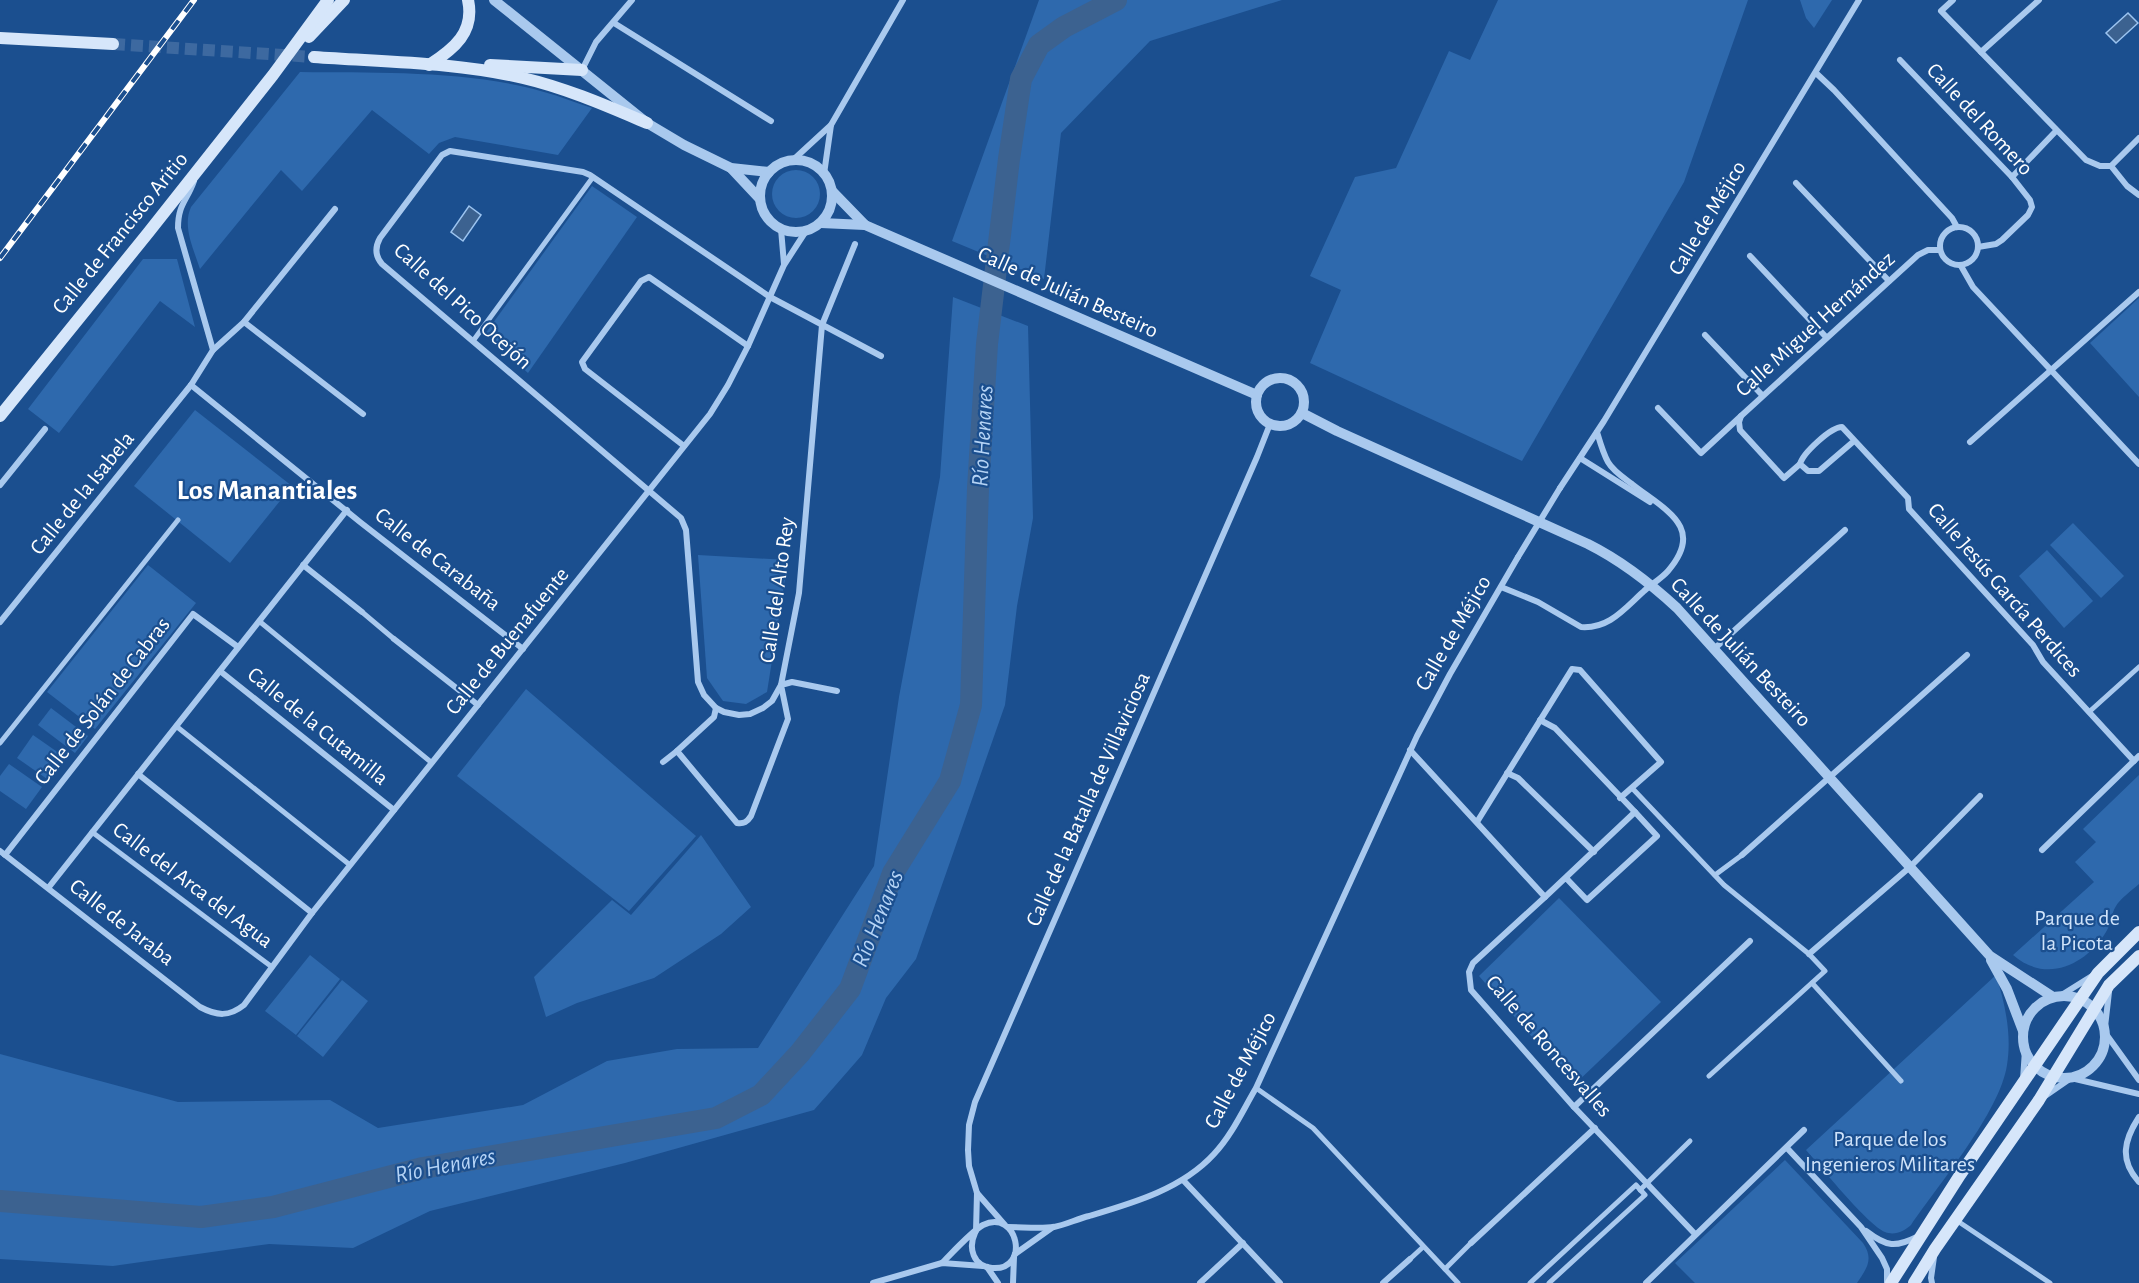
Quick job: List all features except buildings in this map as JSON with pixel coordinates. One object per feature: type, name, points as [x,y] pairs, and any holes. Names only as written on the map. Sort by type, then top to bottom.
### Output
[{"type":"main road","name":"Calle de Francisco Aritio","points":[[0,416],[273,75],[328,0]]},
{"type":"main road","name":"Calle de Francisco Aritio","points":[[273,75],[344,0]]},
{"type":"main road","points":[[429,65],[459,43],[464,35],[470,17],[468,0]]},
{"type":"main road","points":[[0,38],[113,45]]},
{"type":"main road","points":[[314,57],[429,65],[525,78],[581,96],[647,123]]},
{"type":"main road","points":[[429,65],[456,63],[582,70]]},
{"type":"main road","points":[[1889,1283],[1925,1233],[1960,1175],[2098,973],[2139,932]]},
{"type":"main road","points":[[1914,1283],[1935,1249],[2039,1100],[2109,985],[2139,956]]},
{"type":"street","points":[[494,0],[647,123],[684,145],[731,168],[769,172]]},
{"type":"street","points":[[582,70],[596,42],[632,0]]},
{"type":"street","points":[[793,160],[831,125],[903,0]]},
{"type":"street","name":"Calle de Méjico","points":[[1006,1226],[1053,1227],[1156,1193],[1194,1173],[1215,1153],[1236,1124],[1256,1088],[1410,750],[1450,674],[1518,557],[1597,432],[1859,0]]},
{"type":"street","points":[[1953,0],[1941,11],[2086,160],[2100,166],[2111,166],[2139,138]]},
{"type":"street","points":[[1981,52],[2038,0]]},
{"type":"street","points":[[614,23],[771,121]]},
{"type":"street","name":"Calle del Romero","points":[[1900,60],[2012,177],[2030,200],[2031,211],[2002,240],[1996,244],[1978,246]]},
{"type":"street","points":[[1816,73],[1952,218],[1957,227]]},
{"type":"street","points":[[824,174],[831,125]]},
{"type":"street","points":[[2012,177],[2056,131]]},
{"type":"street","name":"Calle del Pico Ocejón","points":[[649,491],[380,262],[376,246],[380,238],[442,155],[450,151],[586,173],[770,297],[881,356]]},
{"type":"street","points":[[793,160],[805,161],[816,166],[824,174],[832,191],[830,208],[821,223],[806,231],[793,232],[781,229],[764,213],[760,199],[761,189],[769,172],[784,162],[793,160]]},
{"type":"street","points":[[2111,166],[2127,186],[2139,195]]},
{"type":"street","points":[[731,168],[760,199]]},
{"type":"street","points":[[198,169],[191,190],[181,205],[178,214],[178,228],[213,350]]},
{"type":"street","points":[[472,341],[593,177]]},
{"type":"street","points":[[1796,183],[1889,280]]},
{"type":"street","name":"Calle de Julián Besteiro","points":[[832,191],[865,225]]},
{"type":"street","name":"Calle de la Isabela","points":[[0,622],[191,385],[213,350],[244,322],[335,210]]},
{"type":"street","name":"Calle de Julián Besteiro","points":[[821,223],[865,225],[1257,395]]},
{"type":"street","points":[[1957,227],[1963,227],[1972,232],[1978,241],[1978,246],[1973,259],[1961,266],[1950,264],[1940,250],[1943,234],[1957,227]]},
{"type":"street","name":"Calle de Buenafuente","points":[[781,229],[784,265]]},
{"type":"street","name":"Calle de Buenafuente","points":[[225,1015],[235,1012],[244,1005],[312,913],[684,446],[722,394],[748,346],[784,265],[806,231]]},
{"type":"street","name":"Calle del Alto Rey","points":[[716,708],[735,715],[750,714],[772,701],[781,685],[799,593],[822,325],[855,244]]},
{"type":"street","name":"Calle Miguel Hernández","points":[[1800,464],[1784,478],[1740,430],[1741,416],[1889,280],[1923,252],[1940,250]]},
{"type":"street","points":[[1750,256],[1826,337]]},
{"type":"street","points":[[1961,266],[1973,287],[2139,464]]},
{"type":"street","points":[[684,446],[585,369],[582,362],[641,281],[649,277],[748,346]]},
{"type":"street","points":[[1970,442],[2139,292]]},
{"type":"street","points":[[244,322],[363,414]]},
{"type":"street","points":[[1705,335],[1762,395]]},
{"type":"street","points":[[1276,378],[1289,379],[1302,389],[1305,402],[1302,413],[1292,424],[1280,426],[1270,424],[1258,412],[1257,395],[1265,383],[1276,378]]},
{"type":"street","name":"Calle de Carabaña","points":[[191,385],[523,649]]},
{"type":"street","points":[[1658,408],[1701,453],[1741,416]]},
{"type":"street","name":"Calle de Julián Besteiro","points":[[1302,413],[1588,544],[1621,562],[1651,584],[1677,608],[1990,956],[2007,989],[2023,1030],[2025,1050]]},
{"type":"street","name":"Calle de la Batalla de Villaviciosa","points":[[975,1232],[977,1193],[969,1166],[968,1150],[969,1125],[975,1102],[1270,424]]},
{"type":"street","name":"Calle Jesús García Perdices","points":[[1800,464],[1804,455],[1831,430],[1842,427],[1908,498],[1910,509],[2033,645],[2043,662],[2137,758]]},
{"type":"street","points":[[0,485],[45,429]]},
{"type":"street","points":[[1501,587],[1538,602],[1581,627],[1589,628],[1617,617],[1651,584],[1668,572],[1682,548],[1685,539],[1683,529],[1666,511],[1608,464],[1597,432]]},
{"type":"street","points":[[1800,464],[1808,471],[1819,471],[1854,441]]},
{"type":"street","points":[[1580,458],[1666,511]]},
{"type":"street","points":[[649,491],[684,522],[698,682],[704,695],[716,708],[714,717],[663,762]]},
{"type":"street","points":[[49,887],[346,510]]},
{"type":"street","points":[[0,743],[178,520]]},
{"type":"street","points":[[1714,649],[1845,530]]},
{"type":"street","points":[[303,565],[478,705]]},
{"type":"street","name":"Calle de Solán de Cabras","points":[[3,853],[193,614],[238,647]]},
{"type":"street","points":[[259,621],[432,763]]},
{"type":"street","points":[[1714,875],[1742,855],[1967,655]]},
{"type":"street","points":[[2090,712],[2139,667]]},
{"type":"street","points":[[1477,822],[1572,669],[1580,670],[1661,762],[1620,798]]},
{"type":"street","name":"Calle de la Cutamilla","points":[[220,671],[394,810]]},
{"type":"street","points":[[676,751],[736,823],[741,824],[748,821],[788,719],[781,685],[792,682],[837,691]]},
{"type":"street","points":[[1540,720],[1555,728],[1657,836],[1587,900],[1566,878]]},
{"type":"street","points":[[176,726],[350,865]]},
{"type":"street","points":[[1410,750],[1545,897],[1635,812]]},
{"type":"street","points":[[2042,850],[2137,758]]},
{"type":"street","points":[[1507,773],[1518,778],[1594,852]]},
{"type":"street","points":[[138,774],[312,913]]},
{"type":"street","points":[[1632,788],[1724,885],[1809,954],[1825,971],[1709,1076]]},
{"type":"street","points":[[1809,954],[1910,867],[1980,796]]},
{"type":"street","name":"Calle del Arca del Agua","points":[[92,832],[273,967]]},
{"type":"street","name":"Calle de Jaraba","points":[[3,853],[200,1007],[213,1014],[225,1015]]},
{"type":"street","name":"Calle de Roncesvalles","points":[[1545,897],[1473,963],[1468,972],[1471,990],[1574,1107],[1695,1234]]},
{"type":"street","points":[[1574,1107],[1750,941]]},
{"type":"street","name":"Calle de Julián Besteiro","points":[[1990,956],[2056,996]]},
{"type":"street","points":[[2023,1030],[2028,1016],[2039,1003],[2098,973]]},
{"type":"street","points":[[1812,983],[1901,1081]]},
{"type":"street","points":[[2039,1100],[2071,1078],[2083,1074],[2098,1062],[2104,1049],[2109,985]]},
{"type":"street","points":[[2056,996],[2080,999],[2096,1009],[2105,1030],[2139,1080]]},
{"type":"street","points":[[2025,1050],[2034,1066],[2052,1077],[2071,1078],[2139,1094]]},
{"type":"street","points":[[2023,1083],[2025,1050]]},
{"type":"street","points":[[1256,1088],[1313,1128],[1458,1283]]},
{"type":"street","points":[[2139,1117],[2125,1144],[2128,1164],[2139,1182]]},
{"type":"street","points":[[1445,1269],[1595,1128]]},
{"type":"street","points":[[1646,1283],[1804,1130]]},
{"type":"street","points":[[1640,1190],[1690,1141]]},
{"type":"street","points":[[1787,1148],[1861,1227],[1882,1258],[1887,1269],[1889,1283]]},
{"type":"street","points":[[1183,1180],[1280,1283]]},
{"type":"street","points":[[1530,1283],[1636,1185],[1645,1195],[1549,1283]]},
{"type":"street","name":"Calle de la Batalla de Villaviciosa","points":[[977,1193],[1006,1226]]},
{"type":"street","points":[[1956,1220],[2050,1283]]},
{"type":"street","points":[[942,1263],[975,1232],[986,1224],[994,1222],[1006,1226],[1016,1240],[1013,1283]]},
{"type":"street","name":"Calle de Méjico","points":[[1014,1256],[1053,1227]]},
{"type":"street","points":[[1861,1227],[1878,1240],[1890,1244],[1902,1244],[1925,1233]]},
{"type":"street","points":[[975,1232],[971,1247],[977,1261],[985,1266],[998,1283]]},
{"type":"street","points":[[1200,1283],[1243,1243]]},
{"type":"street","points":[[1383,1283],[1423,1247]]},
{"type":"street","points":[[1932,1283],[1935,1249]]},
{"type":"street","points":[[873,1283],[942,1263],[998,1268],[1014,1256]]},
{"type":"green space","points":[[1039,0],[1282,0],[1150,41],[1061,133],[1044,279],[952,241]]},
{"type":"green space","points":[[1498,0],[1748,0],[1684,182],[1522,461],[1310,363],[1341,290],[1310,276],[1355,177],[1396,168],[1449,51],[1470,60]]},
{"type":"green space","points":[[1800,0],[1832,0],[1814,28],[1806,18]]},
{"type":"green space","points":[[300,72],[454,76],[515,85],[556,95],[592,108],[558,155],[455,137],[439,143],[429,154],[372,110],[302,191],[281,170],[200,269],[188,230],[191,207]]},
{"type":"green space","points":[[791,170],[801,170],[816,180],[820,194],[819,203],[810,214],[801,218],[791,218],[776,208],[772,199],[772,189],[782,174]]},
{"type":"green space","points":[[592,186],[637,217],[528,373],[485,334]]},
{"type":"green space","points":[[143,259],[177,259],[195,327],[160,301],[59,433],[28,409]]},
{"type":"green space","points":[[953,297],[1028,326],[1033,518],[1017,606],[1005,705],[916,959],[886,998],[862,1055],[814,1110],[625,1163],[430,1211],[353,1248],[269,1244],[113,1266],[0,1259],[0,1054],[178,1102],[330,1100],[378,1128],[523,1105],[607,1061],[677,1049],[758,1048],[874,866],[899,697],[940,477]]},
{"type":"green space","points":[[2139,298],[2139,397],[2090,343]]},
{"type":"green space","points":[[195,410],[292,486],[230,563],[134,486]]},
{"type":"green space","points":[[2073,523],[2124,576],[2101,598],[2050,545]]},
{"type":"green space","points":[[2047,550],[2093,601],[2064,628],[2019,576]]},
{"type":"green space","points":[[698,555],[788,560],[767,692],[746,704],[723,701],[707,678]]},
{"type":"green space","points":[[148,565],[196,603],[95,729],[47,692]]},
{"type":"green space","points":[[526,689],[696,836],[629,911],[457,776]]},
{"type":"green space","points":[[51,708],[88,736],[75,753],[38,725]]},
{"type":"green space","points":[[33,735],[66,758],[50,781],[17,758]]},
{"type":"green space","points":[[9,764],[42,787],[26,809],[0,791],[0,776]]},
{"type":"green space","name":"Parque de la Picota","points":[[2139,775],[2139,884],[2118,903],[2106,932],[2088,954],[2064,967],[2052,969],[2026,964],[2013,955],[2094,882],[2075,862],[2096,842],[2083,829]]},
{"type":"green space","points":[[701,835],[751,907],[721,934],[654,978],[577,1003],[546,1017],[534,977],[612,900],[631,915]]},
{"type":"green space","points":[[1559,898],[1661,1002],[1574,1085],[1479,976]]},
{"type":"green space","points":[[310,955],[340,979],[296,1035],[265,1011]]},
{"type":"green space","name":"Parque de los Ingenieros Militares","points":[[1996,975],[2005,1008],[2008,1031],[2007,1065],[2002,1084],[1993,1104],[1967,1147],[1911,1225],[1899,1232],[1885,1232],[1856,1207],[1806,1150]]},
{"type":"green space","points":[[342,980],[368,1001],[323,1057],[297,1036]]},
{"type":"green space","name":"Parque de los Ingenieros Militares","points":[[1785,1160],[1863,1243],[1869,1259],[1857,1283],[1695,1283],[1675,1263]]},
{"type":"shaded area","points":[[2128,13],[2138,23],[2116,43],[2106,33]]},
{"type":"shaded area","points":[[469,206],[481,215],[463,241],[451,232]]},
{"type":"waterway","name":"Río Henares","points":[[0,1201],[201,1217],[273,1207],[423,1168],[716,1118],[761,1095],[800,1053],[850,989],[893,873],[950,781],[971,705],[978,488],[987,344],[1021,79],[1039,45],[1064,27],[1116,0]]},
{"type":"tunnel","points":[[113,44],[314,57]]},
{"type":"railway","points":[[0,258],[194,0]]},
{"type":"district","name":"Los Manantiales","points":[[267,491]]}]
